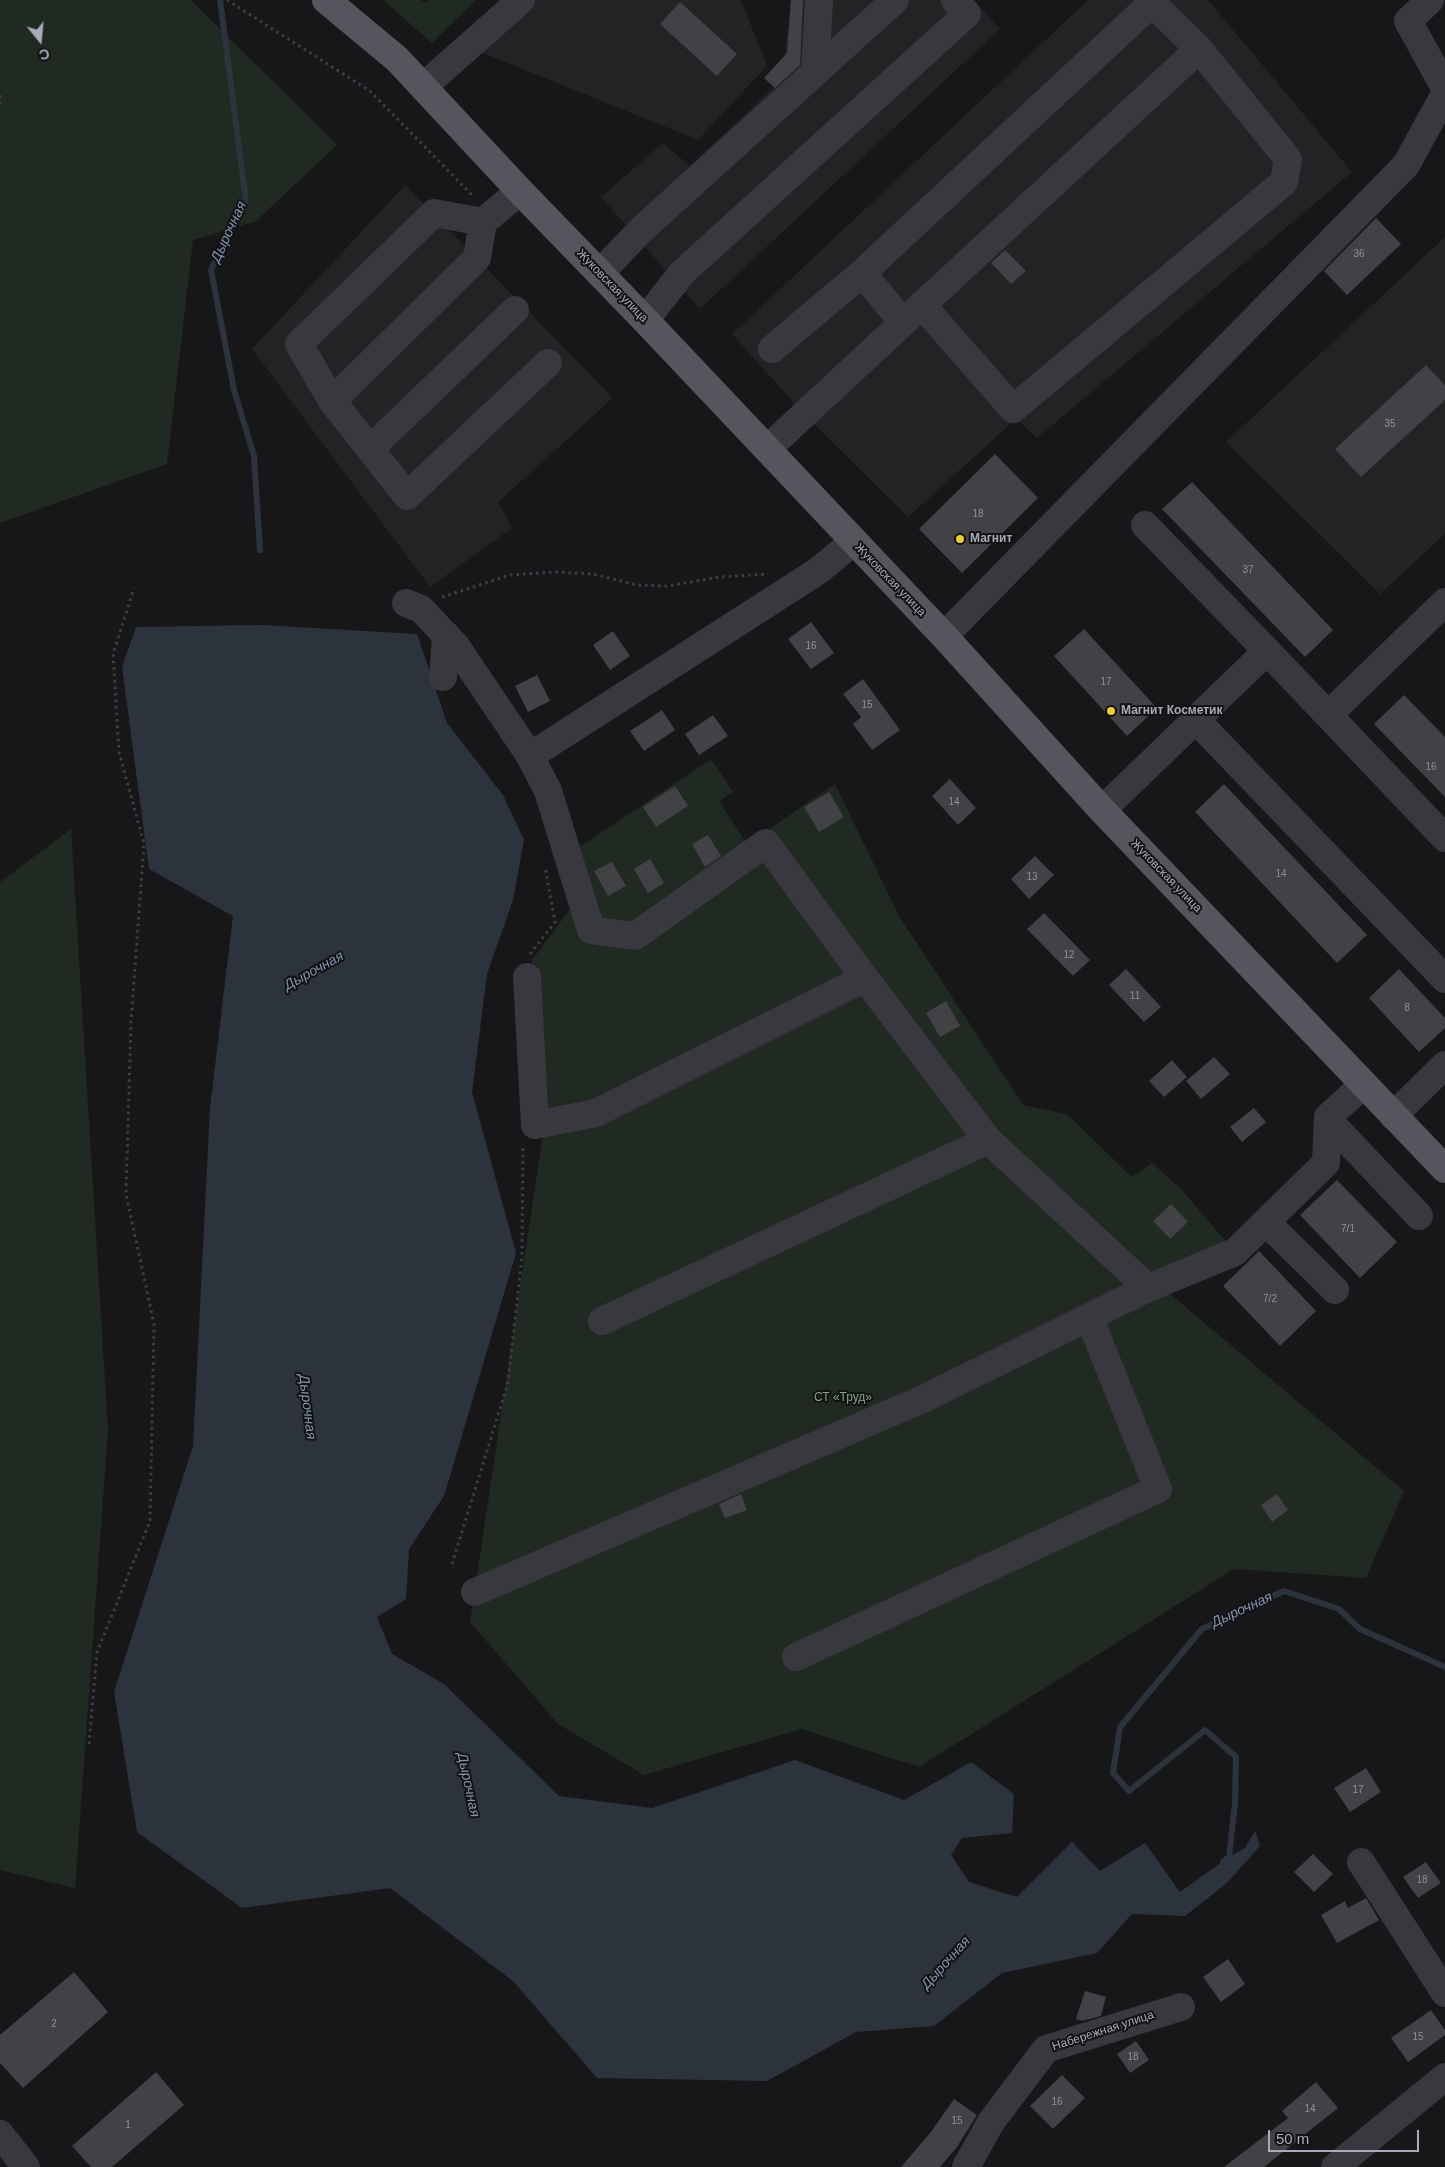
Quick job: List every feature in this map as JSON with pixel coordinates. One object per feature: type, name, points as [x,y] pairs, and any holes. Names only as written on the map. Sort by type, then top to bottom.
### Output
[{"type":"main road","name":"Жуковская улица","points":[[326,0],[397,59],[520,192],[645,320],[944,636],[1102,810],[1445,1169]]},
{"type":"street","points":[[423,87],[521,0]]},
{"type":"street","points":[[815,72],[819,0]]},
{"type":"street","points":[[645,320],[682,273],[967,14],[955,0]]},
{"type":"street","points":[[1430,0],[1408,21],[1445,88]]},
{"type":"street","points":[[600,274],[641,230],[892,1]]},
{"type":"street","points":[[772,349],[862,273],[1152,3],[1199,49],[1288,159],[1284,182],[1013,409],[912,314],[862,273]]},
{"type":"street","points":[[767,449],[1199,49]]},
{"type":"street","points":[[944,636],[1406,166],[1445,94]]},
{"type":"street","points":[[332,401],[477,258],[487,219],[520,192]]},
{"type":"street","points":[[487,219],[434,213],[299,344],[332,401],[408,496],[548,363]]},
{"type":"street","points":[[370,449],[515,310]]},
{"type":"street","points":[[1145,524],[1445,838]]},
{"type":"street","points":[[530,756],[818,571],[853,542]]},
{"type":"street","points":[[406,603],[421,609],[456,646],[530,756],[548,791],[590,930],[635,936],[766,843],[865,978],[988,1140],[1148,1288]]},
{"type":"street","points":[[1328,715],[1445,603]]},
{"type":"street","points":[[443,676],[446,635]]},
{"type":"street","points":[[1102,810],[1267,651]]},
{"type":"street","points":[[1196,720],[1445,979]]},
{"type":"street","points":[[526,969],[535,1126],[596,1113],[865,978]]},
{"type":"street","points":[[1393,1116],[1445,1066]]},
{"type":"street","points":[[474,1592],[923,1399],[1148,1288],[1235,1252],[1326,1163],[1328,1117],[1364,1084]]},
{"type":"street","points":[[1328,1120],[1419,1216]]},
{"type":"street","points":[[602,1321],[988,1140]]},
{"type":"street","points":[[1266,1222],[1335,1290]]},
{"type":"street","points":[[796,1657],[1158,1489],[1089,1317]]},
{"type":"street","points":[[1361,1862],[1445,1993]]},
{"type":"street","name":"Набережная улица","points":[[966,2167],[991,2122],[1046,2049],[1181,2007]]},
{"type":"street","points":[[1335,2167],[1445,2077]]},
{"type":"street","points":[[0,2134],[26,2167]]},
{"type":"path","points":[[227,0],[370,91],[487,219]]},
{"type":"path","points":[[0,95],[0,108]]},
{"type":"path","points":[[440,597],[510,575],[556,572],[593,574],[637,585],[667,586],[720,577],[769,574]]},
{"type":"path","points":[[89,1744],[97,1652],[150,1522],[154,1324],[126,1194],[131,1022],[144,844],[119,752],[113,654],[134,588]]},
{"type":"path","points":[[526,969],[554,922],[544,863]]},
{"type":"path","points":[[452,1564],[508,1383],[522,1256],[523,1139]]},
{"type":"shaded area","points":[[532,0],[741,0],[767,66],[698,140],[475,50]]},
{"type":"shaded area","points":[[791,0],[974,0],[1000,29],[700,309],[601,197],[663,143],[690,166],[782,79]]},
{"type":"shaded area","points":[[1088,0],[1208,0],[1352,172],[1037,438],[1016,419],[908,517],[804,414],[732,334]]},
{"type":"shaded area","points":[[405,185],[613,398],[498,502],[512,528],[430,587],[252,349]]},
{"type":"shaded area","points":[[1445,237],[1445,534],[1380,594],[1226,442]]},
{"type":"green space","points":[[0,0],[191,0],[337,145],[256,221],[193,240],[167,464],[0,523]]},
{"type":"green space","points":[[383,0],[421,0],[425,3],[429,0],[476,0],[432,43]]},
{"type":"green space","name":"СТ «Труд»","points":[[711,759],[733,792],[719,801],[747,844],[835,784],[899,916],[1023,1105],[1067,1114],[1132,1177],[1152,1163],[1180,1188],[1230,1246],[1157,1283],[1404,1491],[1366,1578],[1234,1569],[919,1767],[801,1729],[644,1775],[558,1724],[470,1622],[543,1134],[532,960],[588,885],[576,849]]},
{"type":"green space","points":[[71,829],[108,1430],[75,1888],[0,1870],[0,882]]},
{"type":"water","points":[[261,625],[417,634],[447,723],[503,795],[524,840],[513,900],[487,974],[472,1092],[516,1253],[444,1496],[409,1549],[406,1599],[377,1617],[392,1654],[444,1684],[559,1796],[652,1808],[795,1760],[904,1800],[971,1762],[1014,1794],[1012,1833],[962,1838],[951,1855],[969,1882],[1017,1897],[1072,1842],[1100,1871],[1145,1843],[1180,1892],[1229,1857],[1245,1848],[1255,1831],[1260,1846],[1227,1883],[1185,1916],[1132,1914],[1097,1953],[1002,1973],[934,2026],[856,2032],[767,2081],[597,2078],[513,1981],[390,1888],[242,1908],[137,1832],[114,1692],[193,1446],[210,1108],[233,916],[149,869],[122,667],[136,627]]},
{"type":"building","points":[[791,0],[803,0],[800,65],[775,88],[764,78],[787,53]]},
{"type":"building","points":[[680,2],[737,54],[717,76],[660,24]]},
{"type":"building","points":[[1376,218],[1401,244],[1347,295],[1324,271]]},
{"type":"building","points":[[1005,250],[1026,271],[1011,284],[991,263]]},
{"type":"building","points":[[1426,365],[1445,385],[1445,400],[1361,477],[1335,449]]},
{"type":"building","points":[[995,454],[1038,498],[962,573],[919,529]]},
{"type":"building","points":[[1192,482],[1333,630],[1305,657],[1162,509]]},
{"type":"building","points":[[811,622],[834,653],[811,669],[788,639]]},
{"type":"building","points":[[1084,629],[1157,708],[1127,736],[1054,656]]},
{"type":"building","points":[[613,631],[630,656],[610,670],[593,645]]},
{"type":"building","points":[[537,675],[550,701],[528,712],[515,686]]},
{"type":"building","points":[[863,679],[900,730],[872,750],[853,724],[861,717],[843,694]]},
{"type":"building","points":[[1404,695],[1445,737],[1445,797],[1374,724]]},
{"type":"building","points":[[662,710],[675,730],[644,751],[630,731]]},
{"type":"building","points":[[713,715],[728,736],[699,755],[685,734]]},
{"type":"building","points":[[950,779],[976,808],[958,825],[932,796]]},
{"type":"building","points":[[1224,784],[1367,935],[1337,963],[1195,812]]},
{"type":"building","points":[[675,786],[688,806],[656,827],[643,807]]},
{"type":"building","points":[[829,792],[844,817],[819,832],[804,807]]},
{"type":"building","points":[[708,835],[721,856],[705,867],[692,844]]},
{"type":"building","points":[[1035,856],[1054,875],[1029,899],[1011,879]]},
{"type":"building","points":[[650,859],[664,883],[648,893],[634,869]]},
{"type":"building","points":[[612,862],[626,886],[608,896],[594,871]]},
{"type":"building","points":[[1044,913],[1090,960],[1073,976],[1027,929]]},
{"type":"building","points":[[1126,969],[1161,1007],[1144,1022],[1109,985]]},
{"type":"building","points":[[1399,969],[1445,1018],[1445,1028],[1419,1052],[1369,998]]},
{"type":"building","points":[[946,1001],[960,1026],[940,1037],[926,1013]]},
{"type":"building","points":[[1214,1057],[1230,1074],[1201,1099],[1186,1081]]},
{"type":"building","points":[[1172,1060],[1187,1077],[1164,1097],[1149,1081]]},
{"type":"building","points":[[1254,1108],[1266,1122],[1242,1142],[1230,1127]]},
{"type":"building","points":[[1337,1180],[1397,1242],[1360,1278],[1300,1215]]},
{"type":"building","points":[[1171,1204],[1188,1222],[1170,1239],[1153,1221]]},
{"type":"building","points":[[1259,1251],[1316,1311],[1280,1346],[1223,1286]]},
{"type":"building","points":[[741,1494],[747,1510],[725,1518],[719,1504]]},
{"type":"building","points":[[1277,1494],[1288,1510],[1272,1522],[1261,1505]]},
{"type":"building","points":[[1366,1768],[1381,1792],[1350,1812],[1334,1788]]},
{"type":"building","points":[[1313,1854],[1333,1874],[1314,1892],[1294,1872]]},
{"type":"building","points":[[1426,1862],[1441,1883],[1418,1898],[1403,1877]]},
{"type":"building","points":[[1366,1898],[1379,1920],[1337,1943],[1321,1915],[1345,1901],[1348,1908]]},
{"type":"building","points":[[1228,1959],[1245,1984],[1221,2002],[1203,1977]]},
{"type":"building","points":[[74,1972],[108,2012],[23,2088],[0,2063],[0,2035]]},
{"type":"building","points":[[1085,1991],[1106,1997],[1101,2016],[1082,2021],[1076,2019]]},
{"type":"building","points":[[1431,2010],[1445,2030],[1445,2035],[1408,2062],[1391,2038]]},
{"type":"building","points":[[1136,2041],[1149,2060],[1130,2073],[1117,2054]]},
{"type":"building","points":[[156,2072],[184,2105],[112,2167],[91,2167],[72,2146]]},
{"type":"building","points":[[1062,2075],[1085,2098],[1053,2129],[1030,2106]]},
{"type":"building","points":[[1316,2082],[1338,2108],[1264,2167],[1224,2167],[1288,2118],[1282,2111]]},
{"type":"building","points":[[954,2099],[977,2115],[957,2147],[940,2167],[901,2167],[931,2132]]},
{"type":"waterway","name":"Дырочная","points":[[220,0],[246,201],[211,270],[234,390],[254,456],[260,550]]},
{"type":"waterway","name":"Дырочная","points":[[1223,1862],[1229,1857],[1235,1803],[1236,1757],[1205,1730],[1129,1791],[1113,1773],[1120,1727],[1202,1629],[1284,1591],[1339,1609],[1360,1629],[1445,1667]]},
{"type":"place","name":"Магнит","points":[[960,539]]},
{"type":"place","name":"Магнит Косметик","points":[[1111,711]]}]
